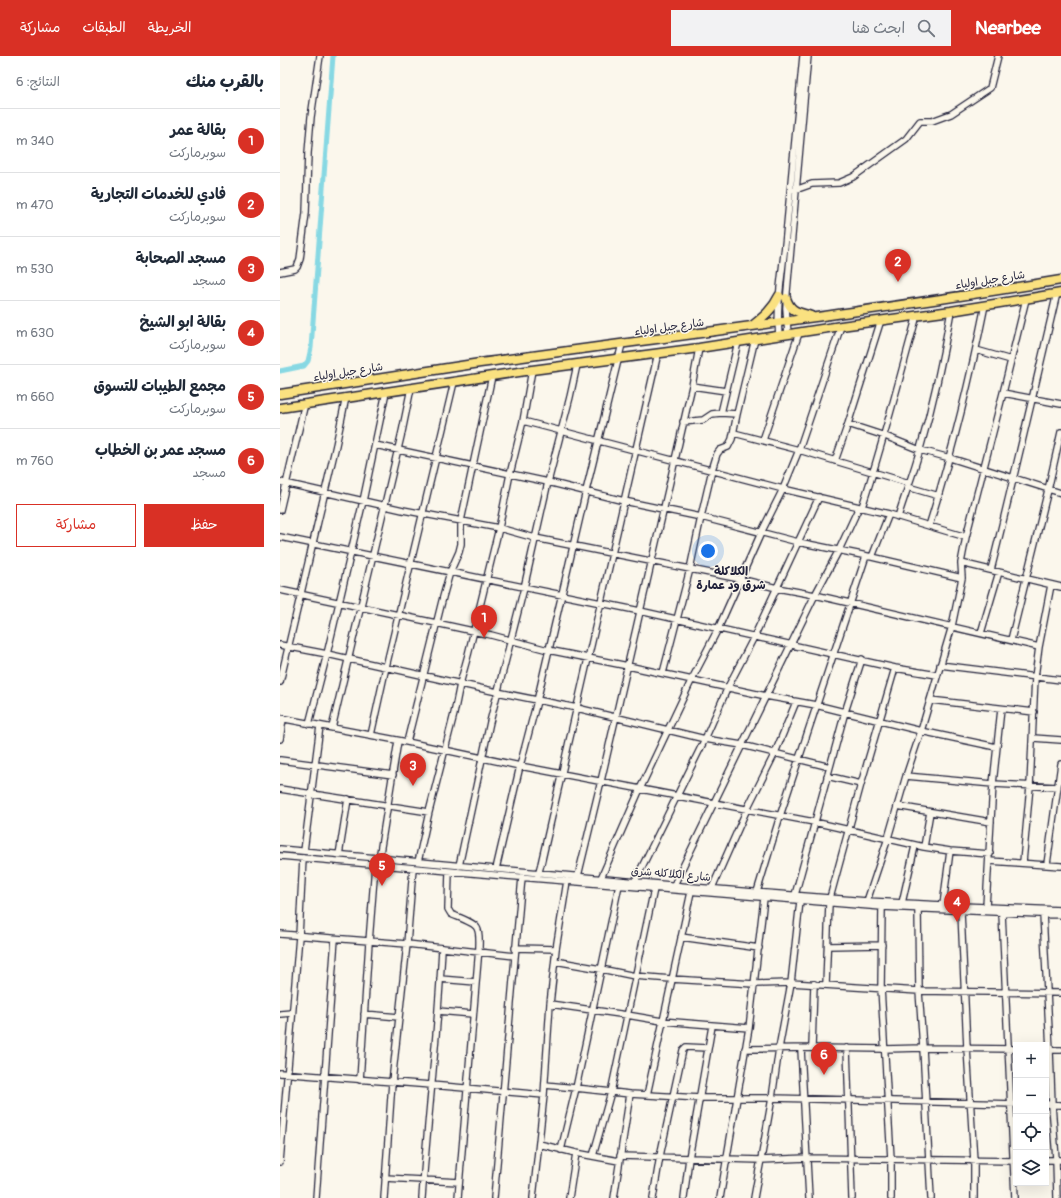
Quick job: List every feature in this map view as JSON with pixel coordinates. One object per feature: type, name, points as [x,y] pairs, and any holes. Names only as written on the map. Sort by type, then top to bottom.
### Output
[{"type":"highway","name":"شارع جبل اولياء","points":[[280,394],[500,361],[814,318],[1061,280]]},
{"type":"highway","points":[[280,408],[532,370],[699,348],[881,320],[918,316],[1059,293]]},
{"type":"highway","points":[[752,326],[765,316],[775,303],[783,297],[792,310],[814,318]]},
{"type":"highway","points":[[500,361],[501,375]]},
{"type":"street","points":[[280,272],[295,269],[300,258],[306,213],[310,130],[320,56]]},
{"type":"street","points":[[784,335],[778,322],[783,297],[803,56]]},
{"type":"street","points":[[788,242],[795,190],[808,56]]},
{"type":"street","points":[[795,190],[812,184],[839,183],[853,176],[906,139],[920,121],[932,120],[950,114],[965,105],[990,88],[998,56]]},
{"type":"street","points":[[991,570],[1059,293]]},
{"type":"street","points":[[783,297],[787,321],[784,335]]},
{"type":"street","points":[[867,901],[888,838],[952,626],[962,578],[961,563],[966,537],[1026,299]]},
{"type":"street","points":[[930,526],[950,458],[976,350],[985,305]]},
{"type":"street","points":[[898,517],[920,450],[942,364],[951,311]]},
{"type":"street","points":[[674,885],[815,595],[860,507],[874,473],[885,436],[896,388],[918,316]]},
{"type":"street","points":[[835,461],[881,320]]},
{"type":"street","points":[[601,878],[640,789],[692,679],[718,629],[783,489],[799,450],[841,326]]},
{"type":"street","points":[[763,440],[799,333]]},
{"type":"street","points":[[663,673],[690,569],[700,517],[712,470],[717,454],[720,450],[728,447],[734,433],[737,414],[755,339]]},
{"type":"street","points":[[721,413],[738,342]]},
{"type":"street","points":[[496,869],[622,344]]},
{"type":"street","points":[[578,876],[664,509],[692,386],[699,348]]},
{"type":"street","points":[[976,350],[1011,360]]},
{"type":"street","points":[[538,876],[658,353]]},
{"type":"street","points":[[460,866],[497,692],[524,588],[577,364]]},
{"type":"street","points":[[418,862],[499,528],[523,421],[532,370]]},
{"type":"street","points":[[407,742],[450,572],[460,552],[462,544],[461,521],[492,376]]},
{"type":"street","points":[[371,735],[454,382]]},
{"type":"street","points":[[692,386],[726,391]]},
{"type":"street","points":[[332,728],[385,506],[411,388]]},
{"type":"street","points":[[309,724],[376,445],[386,392]]},
{"type":"street","points":[[1003,393],[1061,404]]},
{"type":"street","points":[[280,682],[346,398]]},
{"type":"street","points":[[280,510],[283,483],[306,403]]},
{"type":"street","points":[[683,422],[703,420],[712,414],[737,414]]},
{"type":"street","points":[[523,421],[783,489],[889,514],[966,537]]},
{"type":"street","points":[[848,424],[885,436],[920,450],[1061,493]]},
{"type":"street","points":[[1010,640],[1061,432]]},
{"type":"street","points":[[734,433],[835,461],[939,496]]},
{"type":"street","points":[[376,445],[548,482],[700,517],[798,542],[872,557],[962,578]]},
{"type":"street","points":[[283,483],[423,514],[499,528],[535,538],[815,595],[1039,646]]},
{"type":"street","points":[[635,881],[705,739],[728,687],[754,637],[819,497]]},
{"type":"street","points":[[872,557],[889,514]]},
{"type":"street","points":[[280,537],[640,611],[754,637],[862,659],[895,668],[937,675]]},
{"type":"street","points":[[757,892],[780,816],[866,556]]},
{"type":"street","points":[[961,563],[1061,587]]},
{"type":"street","points":[[981,633],[999,572]]},
{"type":"street","points":[[1023,862],[1030,786],[1035,676],[1039,646],[1051,585]]},
{"type":"street","points":[[280,590],[436,623],[548,650],[845,712],[921,731],[996,747]]},
{"type":"street","points":[[280,645],[327,654],[537,701],[577,708],[705,739],[742,745],[830,767]]},
{"type":"street","points":[[795,895],[845,712],[862,659]]},
{"type":"street","points":[[940,665],[1061,680]]},
{"type":"street","points":[[826,985],[830,901],[861,784],[895,668]]},
{"type":"street","points":[[930,700],[1034,712]]},
{"type":"street","points":[[712,888],[747,809],[775,753],[796,702]]},
{"type":"street","points":[[986,907],[993,784],[1000,709]]},
{"type":"street","points":[[280,739],[281,719],[407,742],[677,797],[814,822],[888,838],[915,846],[1061,866]]},
{"type":"street","points":[[304,852],[320,726]]},
{"type":"street","points":[[1033,738],[1061,740]]},
{"type":"street","points":[[378,859],[398,741]]},
{"type":"street","points":[[280,760],[393,775]]},
{"type":"street","points":[[1047,864],[1061,764]]},
{"type":"street","points":[[827,776],[861,784]]},
{"type":"street","points":[[906,776],[993,784],[1058,787]]},
{"type":"street","points":[[280,789],[429,812]]},
{"type":"street","points":[[339,855],[348,799]]},
{"type":"street","points":[[897,806],[991,822]]},
{"type":"street","points":[[924,847],[930,812]]},
{"type":"street","points":[[902,903],[915,846]]},
{"type":"street","name":"شارع الكلاكله شرق","points":[[280,849],[496,869],[567,881],[800,901],[867,901],[1061,910]]},
{"type":"street","points":[[943,905],[950,851]]},
{"type":"street","name":"شارع الكلاكله شرق","points":[[280,856],[522,877],[578,876],[795,895],[882,908],[1061,915]]},
{"type":"street","points":[[280,1162],[299,936],[303,858]]},
{"type":"street","points":[[360,1080],[375,865]]},
{"type":"street","points":[[384,1198],[392,1082],[407,944],[413,868]]},
{"type":"street","points":[[449,871],[448,909],[451,914],[473,924],[477,928],[478,932],[476,982],[458,1198]]},
{"type":"street","points":[[494,1198],[522,877]]},
{"type":"street","points":[[533,1198],[545,1085],[550,1004],[556,949],[567,881]]},
{"type":"street","points":[[561,1150],[576,1088],[619,885]]},
{"type":"street","points":[[593,1156],[611,1092],[654,889]]},
{"type":"street","points":[[647,1095],[691,892]]},
{"type":"street","points":[[720,1198],[749,1028],[764,898]]},
{"type":"street","points":[[754,1198],[791,983],[800,901]]},
{"type":"street","points":[[882,908],[881,988],[891,1159],[891,1198]]},
{"type":"street","points":[[918,909],[919,990],[924,1048],[931,1198]]},
{"type":"street","points":[[961,912],[974,1161],[974,1198]]},
{"type":"street","points":[[1002,913],[1009,1049],[1013,1093]]},
{"type":"street","points":[[1043,914],[1048,1042]]},
{"type":"street","points":[[280,934],[407,944],[515,956]]},
{"type":"street","points":[[681,937],[759,948]]},
{"type":"street","points":[[316,1198],[335,939]]},
{"type":"street","points":[[828,946],[882,945]]},
{"type":"street","points":[[422,1198],[442,948]]},
{"type":"street","points":[[515,948],[556,949]]},
{"type":"street","points":[[555,961],[635,976],[672,979],[755,984],[814,984],[919,990],[1061,993]]},
{"type":"street","points":[[440,979],[476,982]]},
{"type":"street","points":[[812,1048],[814,984]]},
{"type":"street","points":[[550,1004],[628,1014],[662,1021],[749,1028]]},
{"type":"street","points":[[438,1011],[473,1014]]},
{"type":"street","points":[[280,1014],[292,1013]]},
{"type":"street","points":[[364,1014],[399,1017]]},
{"type":"street","points":[[684,1198],[689,1158],[712,1026]]},
{"type":"street","points":[[653,1198],[660,1156],[684,1048],[708,1048]]},
{"type":"street","points":[[847,1048],[852,1198]]},
{"type":"street","points":[[745,1049],[1013,1049]]},
{"type":"street","points":[[801,1049],[808,1198]]},
{"type":"street","points":[[1049,1050],[1061,1050]]},
{"type":"street","points":[[280,1073],[544,1095]]},
{"type":"street","points":[[545,1085],[630,1094],[700,1098],[772,1098],[1013,1104]]},
{"type":"street","points":[[614,1198],[630,1094]]},
{"type":"street","points":[[1058,1198],[1059,1160],[1049,1105],[1061,1105]]},
{"type":"street","points":[[1014,1114],[1015,1150]]},
{"type":"street","points":[[539,1144],[593,1156],[619,1158],[660,1156],[761,1160],[807,1158],[850,1160],[891,1159],[929,1161],[1013,1161]]},
{"type":"street","points":[[569,1198],[576,1153]]},
{"type":"street","points":[[385,1178],[459,1182]]},
{"type":"street","points":[[1015,1186],[1015,1198]]},
{"type":"waterway","points":[[280,371],[304,366],[308,361],[311,348],[333,56]]},
{"type":"place","name":"فادي للخدمات التجارية","points":[[898,282]]},
{"type":"place","name":"بقالة عمر","points":[[484,638]]},
{"type":"place","name":"مسجد الصحابة","points":[[413,786]]},
{"type":"place","name":"مجمع الطيبات للتسوق","points":[[382,886]]},
{"type":"place","name":"بقالة ابو الشيخ","points":[[957,922]]},
{"type":"place","name":"مسجد عمر بن الخطاب","points":[[824,1075]]},
{"type":"district","name":"الكلاكلة شرق ود عمارة","points":[[731,578]]}]
